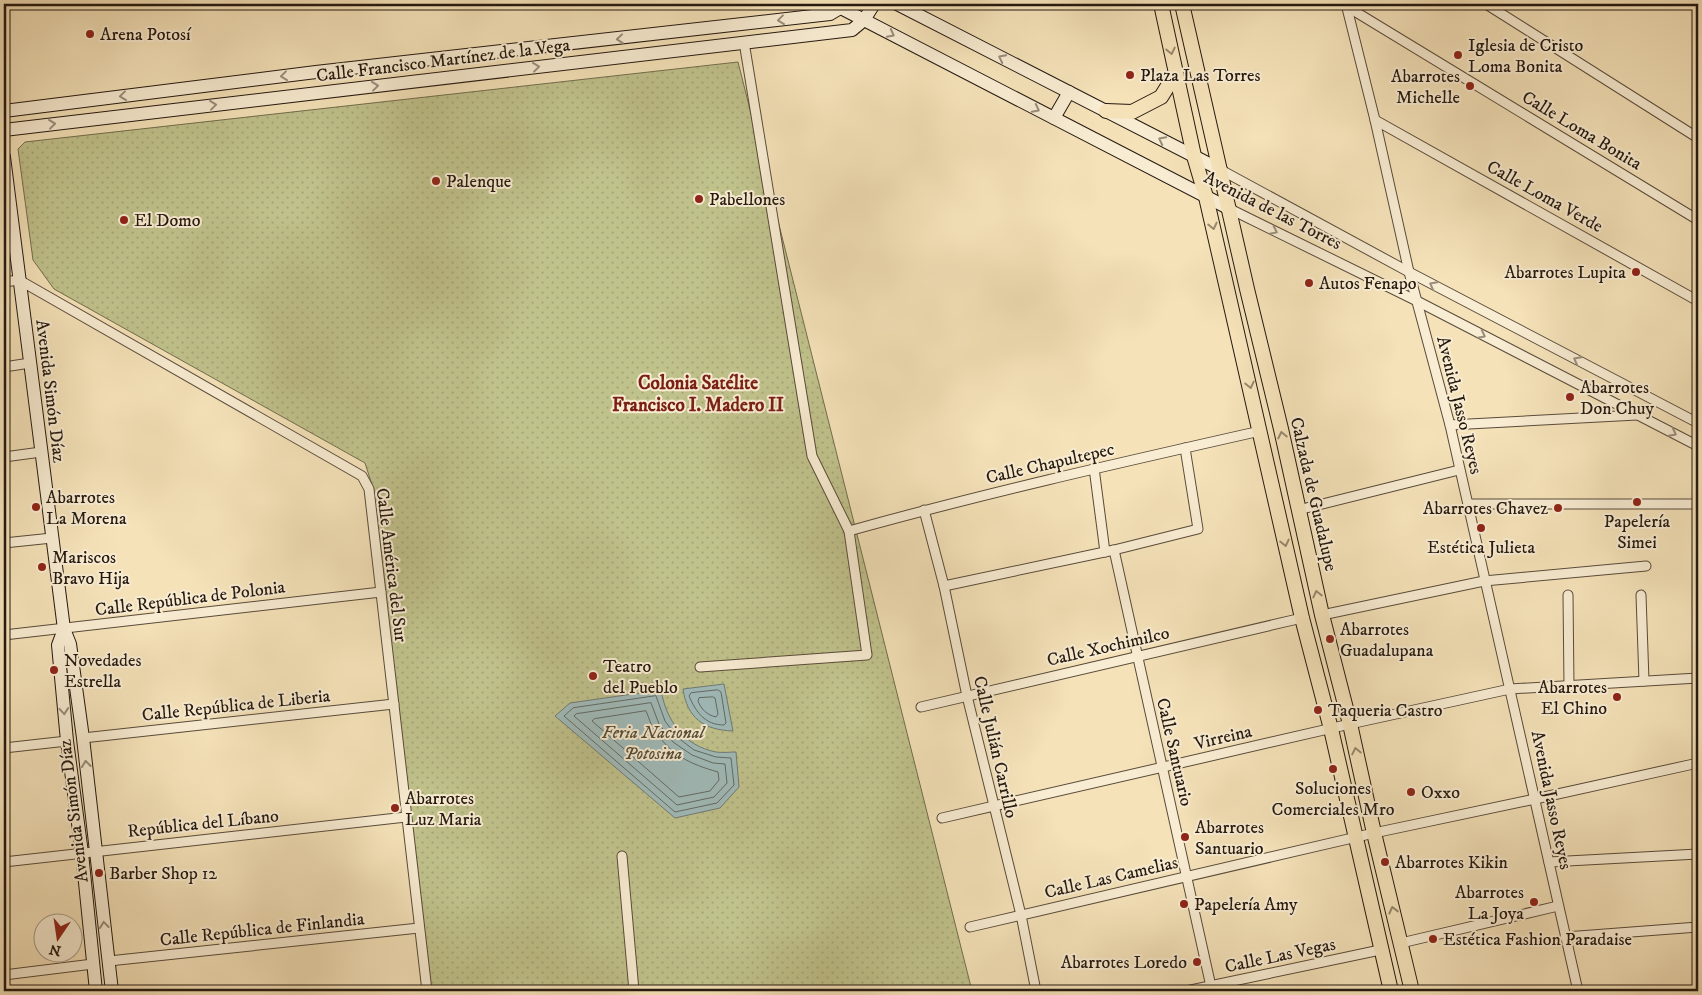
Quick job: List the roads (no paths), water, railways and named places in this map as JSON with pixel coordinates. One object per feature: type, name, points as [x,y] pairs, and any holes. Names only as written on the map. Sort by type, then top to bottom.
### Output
[{"type":"main road","points":[[864,20],[874,4]]},
{"type":"main road","name":"Avenida de las Torres","points":[[896,4],[1221,170]]},
{"type":"main road","points":[[1161,4],[1194,156],[1206,197],[1302,618],[1331,729],[1380,950],[1391,991]]},
{"type":"main road","name":"Calzada de Guadalupe","points":[[1182,4],[1281,429],[1322,615],[1350,724],[1412,991]]},
{"type":"main road","name":"Avenida de las Torres","points":[[838,5],[1230,209]]},
{"type":"main road","name":"Calle Francisco Martínez de la Vega","points":[[4,111],[325,71],[830,14],[838,5]]},
{"type":"main road","name":"Calle Francisco Martínez de la Vega","points":[[4,130],[852,30],[864,20]]},
{"type":"main road","points":[[742,25],[744,42]]},
{"type":"main road","points":[[1106,111],[1132,112],[1161,97],[1176,73]]},
{"type":"main road","points":[[1054,118],[1069,92]]},
{"type":"main road","name":"Avenida Simón Díaz","points":[[4,157],[6,196],[20,280],[64,629],[70,644],[83,738],[112,991]]},
{"type":"main road","points":[[1228,294],[1247,289]]},
{"type":"main road","name":"Avenida Simón Díaz","points":[[64,629],[58,645],[96,991]]},
{"type":"street","points":[[1486,4],[1698,138]]},
{"type":"street","name":"Avenida Jasso Reyes","points":[[1346,5],[1375,120],[1409,272],[1450,425],[1578,991]]},
{"type":"street","name":"Calle Loma Bonita","points":[[1346,5],[1698,220]]},
{"type":"street","points":[[700,667],[867,655],[849,531],[812,456],[744,42]]},
{"type":"street","name":"Calle Loma Verde","points":[[1375,120],[1698,301]]},
{"type":"street","name":"Avenida de las Torres","points":[[1221,170],[1409,272],[1698,423]]},
{"type":"street","name":"Avenida de las Torres","points":[[1230,209],[1417,301],[1698,446]]},
{"type":"street","points":[[4,282],[20,280]]},
{"type":"street","name":"Calle América del Sur","points":[[20,280],[362,476],[369,489],[427,991]]},
{"type":"street","points":[[4,367],[30,363]]},
{"type":"street","points":[[1450,425],[1637,415]]},
{"type":"street","name":"Calle Chapultepec","points":[[849,531],[924,510],[1094,468],[1260,431]]},
{"type":"street","points":[[944,586],[1110,551],[1198,528],[1186,448]]},
{"type":"street","points":[[4,457],[41,452]]},
{"type":"street","name":"Calle Santuario","points":[[1094,468],[1110,551],[1137,655],[1211,989]]},
{"type":"street","points":[[1298,510],[1459,470]]},
{"type":"street","points":[[1468,504],[1698,504]]},
{"type":"street","name":"Calle Julián Carrillo","points":[[924,510],[944,586],[993,806],[1021,915],[1036,991]]},
{"type":"street","points":[[4,543],[52,538]]},
{"type":"street","points":[[1322,615],[1484,580],[1646,566]]},
{"type":"street","name":"Calle República de Polonia","points":[[4,635],[381,592]]},
{"type":"street","points":[[1641,595],[1644,681]]},
{"type":"street","points":[[1568,596],[1569,686]]},
{"type":"street","name":"Calle Xochimilco","points":[[921,707],[1137,655],[1302,618]]},
{"type":"street","name":"Virreina","points":[[942,818],[1510,689],[1698,678]]},
{"type":"street","name":"Calle República de Liberia","points":[[83,738],[394,704]]},
{"type":"street","points":[[4,748],[67,740]]},
{"type":"street","name":"Calle Las Camelias","points":[[970,927],[1374,833],[1535,800],[1698,763]]},
{"type":"street","name":"República del Líbano","points":[[4,862],[406,817]]},
{"type":"street","points":[[1548,862],[1698,854]]},
{"type":"street","points":[[622,856],[634,991]]},
{"type":"street","points":[[1401,943],[1558,906]]},
{"type":"street","points":[[1565,937],[1698,926]]},
{"type":"street","name":"Calle República de Finlandia","points":[[109,961],[419,928]]},
{"type":"street","name":"Calle Las Vegas","points":[[1186,991],[1211,989],[1380,950]]},
{"type":"street","points":[[4,975],[93,964]]},
{"type":"water","points":[[724,684],[733,731],[705,725],[693,715],[688,708],[683,689]]},
{"type":"water","points":[[661,690],[663,701],[672,721],[686,738],[705,749],[718,752],[736,752],[739,787],[720,808],[675,818],[555,716],[570,703]]},
{"type":"place","name":"Arena Potosí","points":[[90,34]]},
{"type":"place","name":"Iglesia de Cristo Loma Bonita","points":[[1458,55]]},
{"type":"place","name":"Plaza Las Torres","points":[[1130,75]]},
{"type":"place","name":"Abarrotes Michelle","points":[[1470,86]]},
{"type":"place","name":"Palenque","points":[[436,181]]},
{"type":"place","name":"Pabellones","points":[[699,199]]},
{"type":"place","name":"El Domo","points":[[124,220]]},
{"type":"place","name":"Abarrotes Lupita","points":[[1636,272]]},
{"type":"place","name":"Autos Fenapo","points":[[1309,283]]},
{"type":"place","name":"Abarrotes Don Chuy","points":[[1570,397]]},
{"type":"place","name":"Papelería Simei","points":[[1637,502]]},
{"type":"place","name":"Abarrotes La Morena","points":[[36,507]]},
{"type":"place","name":"Abarrotes Chavez","points":[[1558,508]]},
{"type":"place","name":"Estética Julieta","points":[[1481,528]]},
{"type":"place","name":"Mariscos Bravo Hija","points":[[42,567]]},
{"type":"place","name":"Abarrotes Guadalupana","points":[[1330,639]]},
{"type":"place","name":"Novedades Estrella","points":[[54,670]]},
{"type":"place","name":"Teatro del Pueblo","points":[[593,676]]},
{"type":"place","name":"Abarrotes El Chino","points":[[1617,697]]},
{"type":"place","name":"Taqueria Castro","points":[[1318,710]]},
{"type":"place","name":"Soluciones Comerciales Mro","points":[[1333,769]]},
{"type":"place","name":"Oxxo","points":[[1411,792]]},
{"type":"place","name":"Abarrotes Luz Maria","points":[[395,808]]},
{"type":"place","name":"Abarrotes Santuario","points":[[1185,837]]},
{"type":"place","name":"Abarrotes Kikin","points":[[1385,862]]},
{"type":"place","name":"Barber Shop 12","points":[[99,873]]},
{"type":"place","name":"Abarrotes La Joya","points":[[1534,902]]},
{"type":"place","name":"Papelería Amy","points":[[1184,904]]},
{"type":"place","name":"Estética Fashion Paradaise","points":[[1433,939]]},
{"type":"place","name":"Abarrotes Loredo","points":[[1197,962]]},
{"type":"district","name":"Colonia Satélite Francisco I. Madero II","points":[[698,393]]},
{"type":"park label","name":"Feria Nacional Potosina","points":[[653,742]]}]
